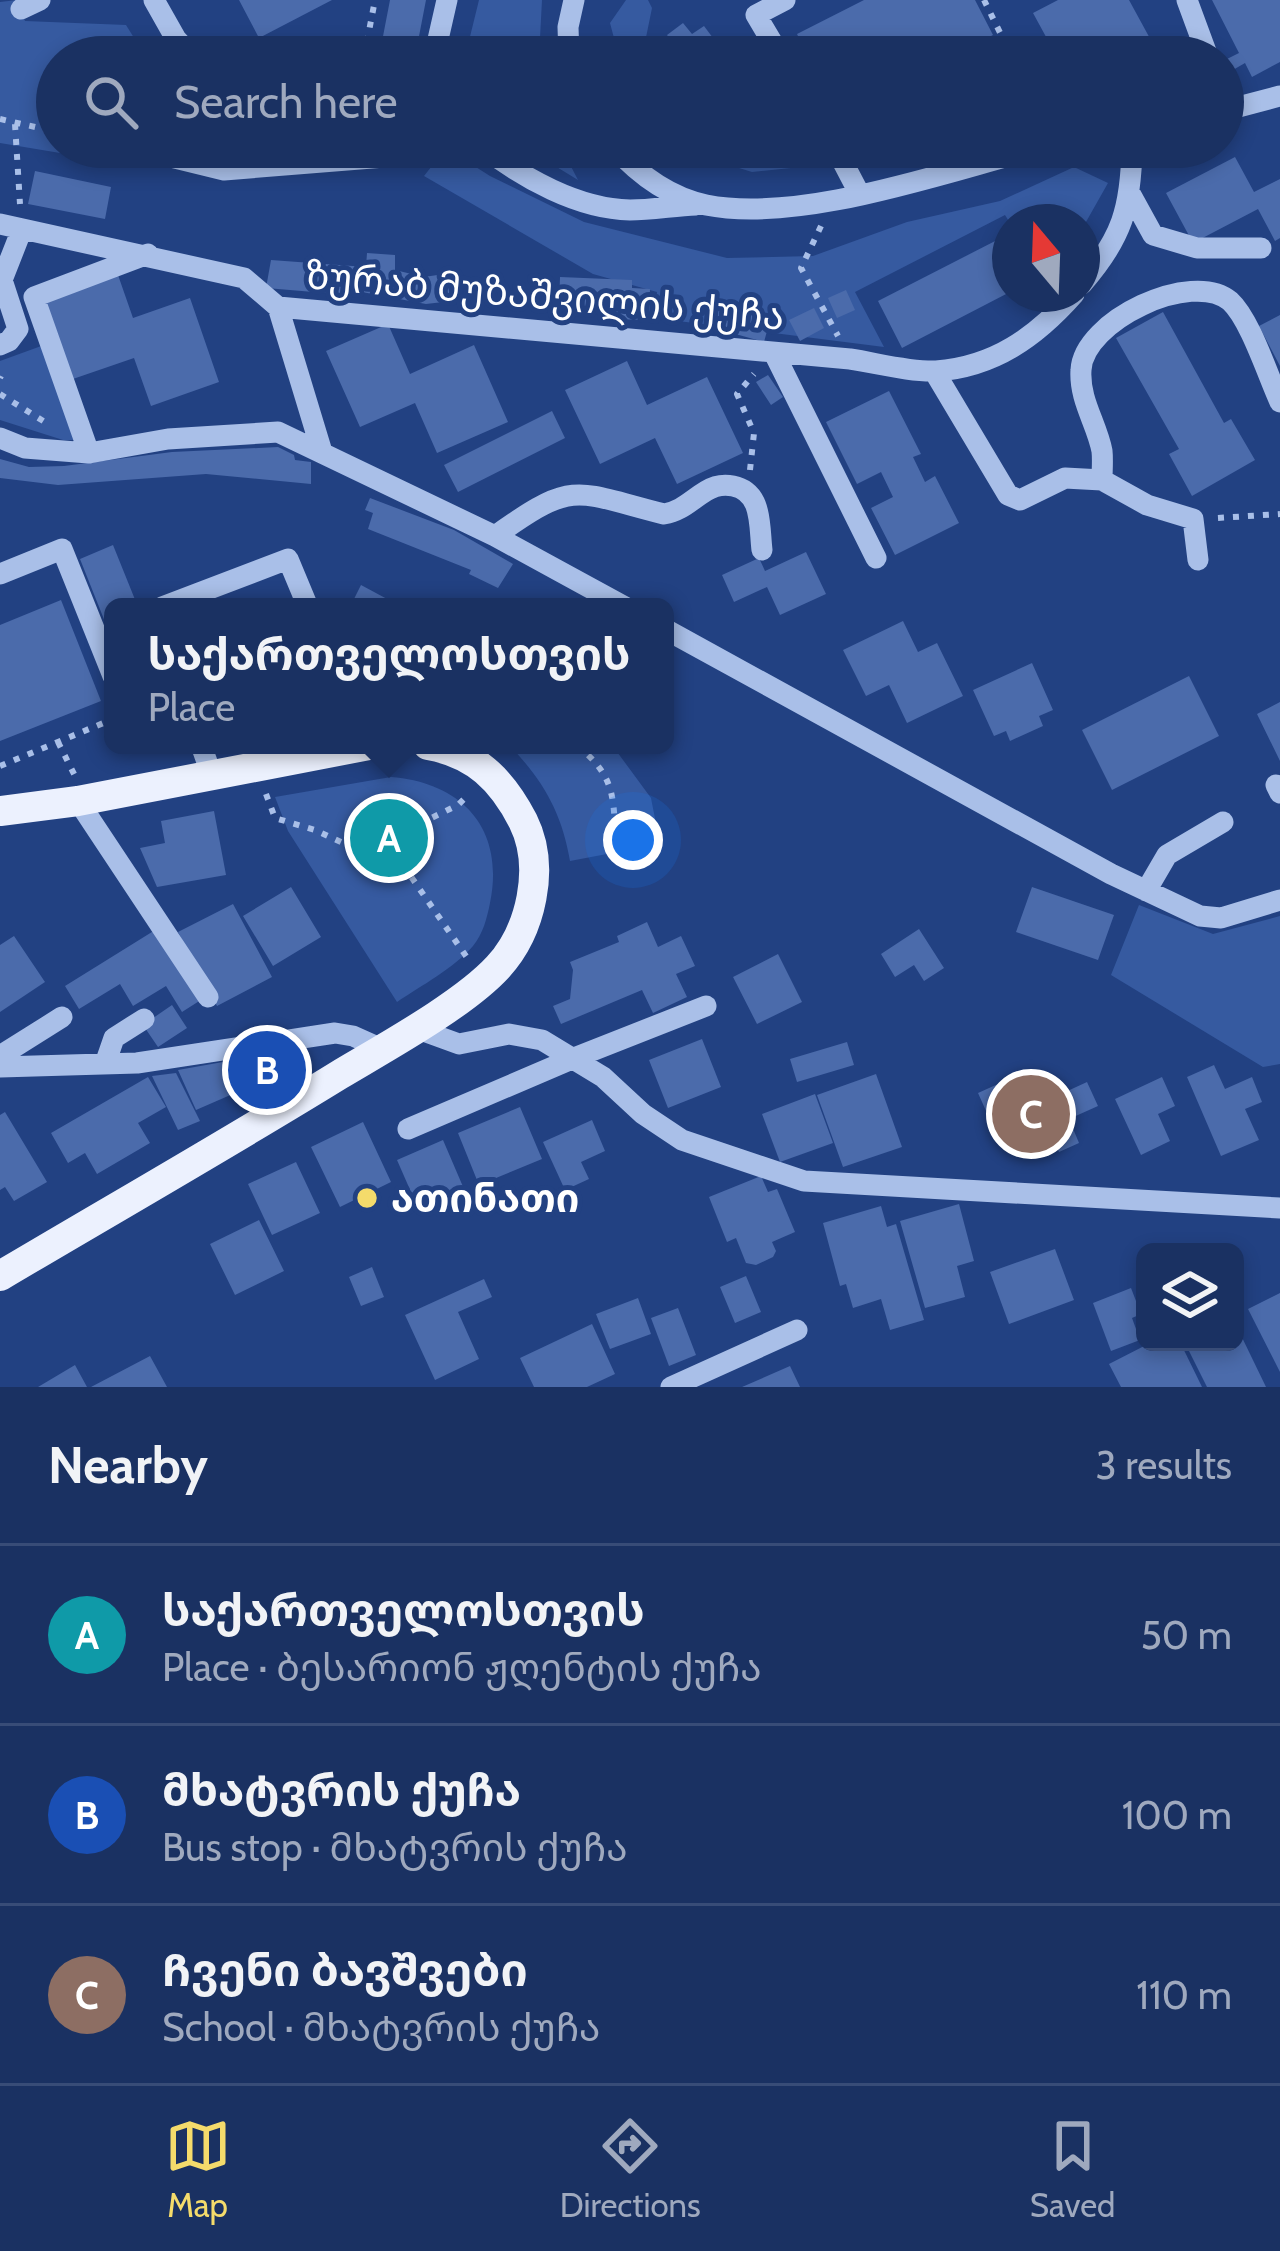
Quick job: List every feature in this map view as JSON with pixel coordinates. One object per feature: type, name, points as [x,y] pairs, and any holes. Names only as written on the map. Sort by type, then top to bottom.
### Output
[{"type":"main road","points":[[0,811],[79,801],[323,754]]},
{"type":"main road","points":[[0,1276],[382,1049],[497,967],[526,920],[533,889],[527,829],[497,779],[474,760],[456,754]]},
{"type":"street","points":[[154,0],[174,36]]},
{"type":"street","points":[[439,36],[447,0]]},
{"type":"street","points":[[568,36],[574,0]]},
{"type":"street","points":[[768,36],[756,15],[784,0]]},
{"type":"street","points":[[1187,0],[1200,36]]},
{"type":"street","points":[[1244,105],[1280,96]]},
{"type":"street","points":[[216,168],[248,168]]},
{"type":"street","points":[[512,168],[582,202],[628,210],[703,204],[762,209],[859,193],[958,168]]},
{"type":"street","points":[[636,168],[652,184],[703,204]]},
{"type":"street","points":[[846,168],[859,193]]},
{"type":"street","points":[[1100,264],[1112,250],[1131,195],[1132,168]]},
{"type":"street","points":[[1131,195],[1153,235],[1197,248],[1261,248]]},
{"type":"street","points":[[0,345],[18,329],[2,280],[11,227]]},
{"type":"street","name":"ზურაბ მუზაშვილის ქუჩა","points":[[11,227],[244,278],[278,307],[934,371],[1001,356],[1057,312]]},
{"type":"street","points":[[81,453],[34,297],[148,254]]},
{"type":"street","points":[[1102,479],[1102,451],[1085,406],[1080,367],[1095,334],[1141,304],[1193,291],[1227,298],[1239,311],[1280,402]]},
{"type":"street","points":[[278,307],[322,452]]},
{"type":"street","points":[[774,353],[876,558]]},
{"type":"street","points":[[934,371],[1007,495],[1020,500],[1064,478],[1102,479],[1147,505],[1193,520],[1198,560]]},
{"type":"street","points":[[0,438],[25,448],[81,453],[168,439],[278,432],[495,536],[609,598]]},
{"type":"street","points":[[495,536],[559,495],[578,492],[664,514],[679,511],[712,486],[730,485],[747,491],[757,504],[762,550]]},
{"type":"street","points":[[0,574],[62,549],[104,654]]},
{"type":"street","points":[[186,598],[288,560],[304,598]]},
{"type":"street","points":[[674,634],[1200,916],[1221,918],[1280,900]]},
{"type":"street","points":[[204,754],[212,776]]},
{"type":"street","points":[[79,801],[208,997]]},
{"type":"street","points":[[1146,891],[1167,855],[1223,822]]},
{"type":"street","points":[[408,1130],[706,1006]]},
{"type":"street","points":[[0,1056],[62,1017]]},
{"type":"street","points":[[105,1064],[114,1038],[144,1019]]},
{"type":"street","points":[[415,1028],[459,1044],[509,1034],[542,1040],[603,1077],[643,1114],[682,1140],[804,1181],[1280,1208]]},
{"type":"street","points":[[0,1067],[105,1064],[335,1034],[382,1049]]},
{"type":"street","points":[[671,1387],[797,1330]]},
{"type":"path","points":[[368,36],[375,0]]},
{"type":"path","points":[[984,0],[1002,36]]},
{"type":"path","points":[[0,119],[36,128]]},
{"type":"path","points":[[15,124],[20,198]]},
{"type":"path","points":[[814,242],[801,268],[832,324]]},
{"type":"path","points":[[747,491],[754,434],[736,394],[756,371]]},
{"type":"path","points":[[0,394],[68,436],[81,453]]},
{"type":"path","points":[[1193,520],[1280,514]]},
{"type":"path","points":[[0,766],[104,723]]},
{"type":"path","points":[[588,754],[604,768],[614,805],[615,833]]},
{"type":"path","points":[[266,794],[275,818],[315,830],[385,865],[403,865],[421,846],[419,824],[402,810],[376,814],[364,837],[369,855]]},
{"type":"path","points":[[419,824],[465,798]]},
{"type":"path","points":[[403,865],[465,956]]},
{"type":"shaded area","points":[[17,0],[25,21],[126,25],[133,36],[36,36],[36,149],[0,143],[0,2]]},
{"type":"shaded area","points":[[479,0],[542,0],[540,36],[470,36]]},
{"type":"shaded area","points":[[626,0],[648,0],[652,8],[646,36],[613,36],[610,23]]},
{"type":"shaded area","points":[[430,168],[477,168],[584,222],[727,258],[813,256],[907,222],[1000,201],[1072,168],[1108,183],[1096,204],[992,204],[992,222],[855,292],[884,347],[654,318],[657,292],[593,274],[424,176]]},
{"type":"shaded area","points":[[739,168],[791,168],[752,172]]},
{"type":"shaded area","points":[[44,345],[79,440],[63,440],[0,420],[0,361]]},
{"type":"shaded area","points":[[517,754],[619,754],[651,798],[660,844],[570,861],[562,828],[532,771]]},
{"type":"shaded area","points":[[391,777],[439,789],[474,815],[485,833],[493,877],[486,920],[473,946],[397,1002],[288,831],[275,797]]},
{"type":"shaded area","points":[[1139,905],[1213,934],[1280,916],[1280,1064],[1263,1067],[1111,975]]},
{"type":"building","points":[[239,0],[332,0],[263,36],[258,36]]},
{"type":"building","points":[[390,0],[426,0],[419,36],[383,36]]},
{"type":"building","points":[[864,0],[975,0],[993,35],[798,36]]},
{"type":"building","points":[[1058,0],[1129,0],[1149,36],[1046,36],[1033,13]]},
{"type":"building","points":[[1212,0],[1280,0],[1280,62],[1252,77],[1244,64],[1244,36],[1230,36]]},
{"type":"building","points":[[683,23],[692,34],[704,26],[712,36],[668,36]]},
{"type":"building","points":[[1214,168],[1241,168],[1254,192],[1280,179],[1280,238],[1275,241],[1258,209],[1193,243],[1166,193]]},
{"type":"building","points":[[35,171],[111,187],[105,219],[28,204]]},
{"type":"building","points":[[992,243],[992,301],[902,348],[878,301]]},
{"type":"building","points":[[367,253],[395,255],[395,270],[424,277],[444,274],[452,301],[426,304],[362,292],[361,296],[266,288],[271,260],[366,267]]},
{"type":"building","points":[[118,275],[133,318],[190,298],[219,382],[151,406],[134,358],[70,380],[43,301]]},
{"type":"building","points":[[560,277],[632,280],[632,288],[650,289],[649,320],[610,319],[610,310],[559,308]]},
{"type":"building","points":[[846,290],[855,310],[837,318],[828,298]]},
{"type":"building","points":[[720,306],[770,320],[764,342],[714,328]]},
{"type":"building","points":[[814,308],[824,328],[800,341],[789,320]]},
{"type":"building","points":[[1163,312],[1224,423],[1231,419],[1255,460],[1192,496],[1169,454],[1179,449],[1116,338]]},
{"type":"building","points":[[1280,315],[1280,366],[1259,326]]},
{"type":"building","points":[[388,324],[410,374],[474,345],[508,422],[437,453],[415,403],[360,427],[326,351]]},
{"type":"building","points":[[627,361],[647,405],[707,377],[743,453],[677,484],[655,438],[600,464],[565,390]]},
{"type":"building","points":[[768,375],[783,397],[771,405],[756,382]]},
{"type":"building","points":[[889,391],[921,454],[913,457],[925,482],[935,476],[959,523],[895,555],[871,508],[893,497],[881,472],[857,484],[826,422]]},
{"type":"building","points":[[552,411],[565,438],[458,492],[444,465]]},
{"type":"building","points":[[278,447],[295,460],[311,462],[311,484],[206,474],[58,485],[0,478],[0,459],[29,467],[64,466],[172,452]]},
{"type":"building","points":[[370,498],[454,530],[513,564],[498,588],[469,574],[471,570],[368,529],[373,513],[365,510]]},
{"type":"building","points":[[113,545],[134,598],[104,598],[104,619],[80,559]]},
{"type":"building","points":[[806,552],[826,594],[780,615],[767,587],[734,602],[722,575],[759,558],[765,571]]},
{"type":"building","points":[[361,585],[385,598],[354,598]]},
{"type":"building","points":[[61,600],[101,701],[0,741],[0,625]]},
{"type":"building","points":[[903,621],[918,652],[937,643],[963,696],[907,723],[889,685],[866,696],[843,650]]},
{"type":"building","points":[[1032,663],[1053,710],[1039,716],[1043,726],[1010,741],[1006,731],[994,736],[973,690]]},
{"type":"building","points":[[1189,676],[1219,736],[1112,790],[1082,730]]},
{"type":"building","points":[[1280,702],[1280,761],[1257,714]]},
{"type":"building","points":[[214,811],[226,875],[157,887],[140,848],[165,843],[161,821]]},
{"type":"building","points":[[291,887],[321,937],[273,966],[243,916]]},
{"type":"building","points":[[1032,887],[1114,915],[1098,960],[1016,932]]},
{"type":"building","points":[[233,904],[272,977],[217,1006],[178,932]]},
{"type":"building","points":[[647,922],[658,947],[681,936],[695,966],[676,974],[687,997],[653,1013],[642,990],[561,1024],[553,1006],[570,999],[570,962],[619,942],[617,936]]},
{"type":"building","points":[[160,927],[204,998],[182,1012],[166,986],[133,1006],[120,984],[79,1009],[65,986]]},
{"type":"building","points":[[919,929],[944,968],[924,981],[914,965],[895,977],[881,954]]},
{"type":"building","points":[[14,936],[45,982],[0,1012],[0,945]]},
{"type":"building","points":[[778,954],[802,1002],[757,1024],[733,977]]},
{"type":"building","points":[[172,1005],[187,1028],[158,1047],[143,1025]]},
{"type":"building","points":[[702,1039],[721,1087],[668,1108],[649,1060]]},
{"type":"building","points":[[847,1042],[854,1065],[797,1082],[790,1059]]},
{"type":"building","points":[[234,1060],[242,1084],[235,1093],[196,1110],[178,1070]]},
{"type":"building","points":[[1214,1065],[1225,1089],[1252,1077],[1262,1102],[1245,1109],[1259,1140],[1221,1156],[1187,1077]]},
{"type":"building","points":[[176,1073],[200,1121],[178,1130],[152,1076]]},
{"type":"building","points":[[876,1074],[902,1147],[843,1167],[817,1095]]},
{"type":"building","points":[[1018,1075],[1043,1132],[1013,1146],[1000,1118],[991,1122],[978,1093]]},
{"type":"building","points":[[148,1077],[166,1107],[138,1123],[150,1143],[97,1174],[85,1153],[68,1163],[51,1133]]},
{"type":"building","points":[[1162,1077],[1175,1106],[1158,1114],[1170,1141],[1141,1155],[1115,1099]]},
{"type":"building","points":[[1087,1082],[1098,1106],[1069,1119],[1079,1143],[1059,1152],[1037,1105]]},
{"type":"building","points":[[815,1094],[833,1143],[780,1162],[762,1114]]},
{"type":"building","points":[[520,1107],[542,1159],[479,1185],[458,1133]]},
{"type":"building","points":[[5,1112],[47,1182],[14,1201],[5,1187],[0,1190],[0,1115]]},
{"type":"building","points":[[592,1120],[605,1151],[581,1162],[589,1179],[565,1190],[543,1142]]},
{"type":"building","points":[[363,1122],[391,1182],[340,1207],[311,1147]]},
{"type":"building","points":[[443,1140],[464,1189],[418,1208],[397,1160]]},
{"type":"building","points":[[296,1162],[320,1213],[272,1235],[248,1184]]},
{"type":"building","points":[[761,1176],[768,1192],[777,1189],[795,1232],[772,1242],[773,1257],[756,1265],[746,1263],[736,1238],[727,1242],[709,1197]]},
{"type":"building","points":[[959,1204],[974,1261],[957,1266],[965,1297],[925,1308],[900,1221]]},
{"type":"building","points":[[881,1206],[887,1227],[896,1224],[924,1320],[890,1330],[881,1299],[853,1308],[846,1284],[840,1286],[823,1223]]},
{"type":"building","points":[[259,1220],[284,1271],[235,1295],[210,1244]]},
{"type":"building","points":[[1055,1249],[1074,1300],[1009,1324],[990,1272]]},
{"type":"building","points":[[372,1267],[384,1297],[361,1306],[349,1277]]},
{"type":"building","points":[[746,1276],[761,1312],[735,1323],[720,1287]]},
{"type":"building","points":[[484,1279],[492,1297],[458,1312],[479,1359],[435,1380],[405,1315]]},
{"type":"building","points":[[1131,1288],[1136,1301],[1132,1318],[1136,1342],[1111,1351],[1093,1303]]},
{"type":"building","points":[[1280,1293],[1280,1372],[1248,1309]]},
{"type":"building","points":[[638,1298],[651,1334],[610,1349],[596,1314]]},
{"type":"building","points":[[678,1308],[696,1355],[669,1366],[651,1318]]},
{"type":"building","points":[[592,1324],[615,1374],[587,1387],[534,1387],[520,1358]]},
{"type":"building","points":[[1244,1342],[1266,1387],[1207,1387],[1189,1351],[1244,1351]]},
{"type":"building","points":[[1136,1350],[1184,1351],[1202,1387],[1121,1387],[1109,1364]]},
{"type":"building","points":[[150,1356],[167,1387],[91,1387]]},
{"type":"building","points":[[75,1365],[87,1387],[38,1387]]},
{"type":"building","points":[[790,1366],[800,1387],[742,1387]]},
{"type":"place","name":"საქართველოსთვის","points":[[389,838]]},
{"type":"place","name":"მხატვრის ქუჩა","points":[[267,1070]]},
{"type":"place","name":"Ჩვენი ბავშვები","points":[[1031,1114]]},
{"type":"place","name":"ათინათი","points":[[367,1198]]}]
